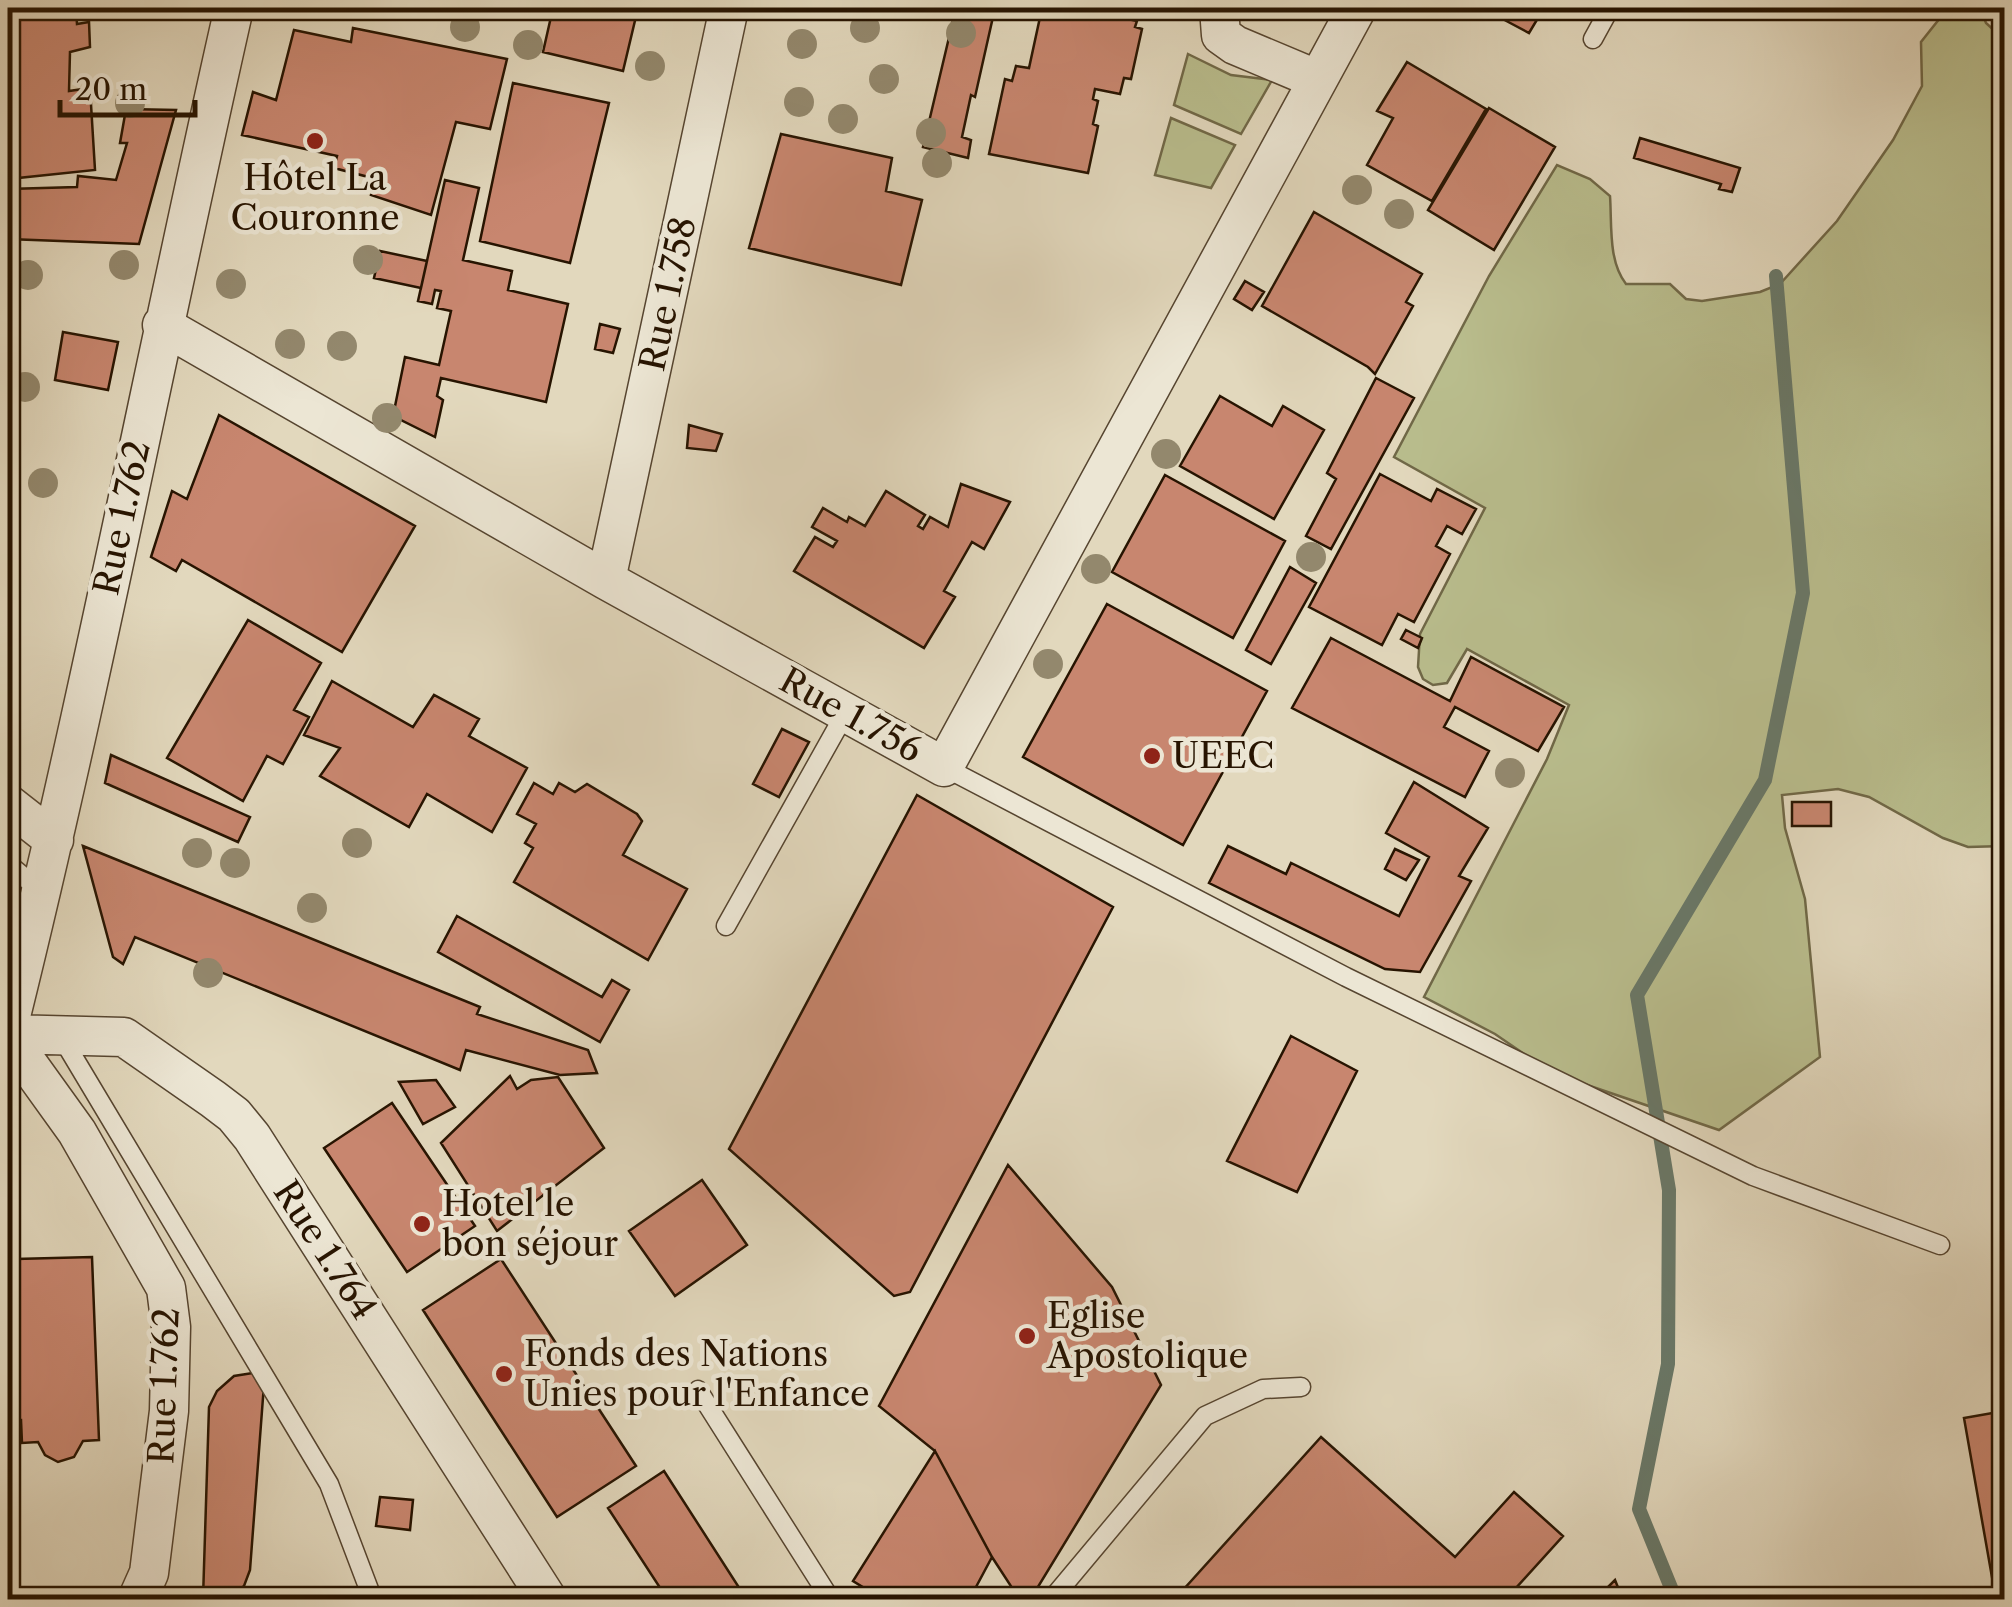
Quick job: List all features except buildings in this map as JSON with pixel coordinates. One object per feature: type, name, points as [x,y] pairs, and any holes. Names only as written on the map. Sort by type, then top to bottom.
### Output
[{"type":"street","name":"Rue 1.762","points":[[137,1600],[150,1573],[169,1410],[171,1327],[166,1288],[77,1132],[8,1033],[54,840],[162,325],[234,8]]},
{"type":"street","name":"Rue 1.758","points":[[606,580],[730,8]]},
{"type":"street","points":[[1219,8],[1221,35],[1235,45],[1316,79]]},
{"type":"street","name":"Rue 1.756","points":[[162,325],[606,580],[944,766],[1357,8]]},
{"type":"street","points":[[8,804],[54,840]]},
{"type":"street","name":"Rue 1.764","points":[[8,1033],[124,1037],[234,1116],[252,1137],[548,1600]]},
{"type":"lane","points":[[1593,39],[1610,8]]},
{"type":"lane","points":[[726,926],[846,712]]},
{"type":"lane","points":[[944,766],[1346,977],[1753,1176],[1940,1245]]},
{"type":"lane","points":[[8,864],[42,892]]},
{"type":"lane","points":[[62,1037],[328,1484],[373,1600]]},
{"type":"lane","points":[[1051,1600],[1205,1416],[1263,1389],[1301,1386]]},
{"type":"lane","points":[[698,1390],[831,1600]]},
{"type":"green space","points":[[1948,8],[1980,8],[1986,23],[1998,34],[2004,34],[2004,846],[1968,847],[1943,838],[1869,797],[1838,789],[1782,795],[1785,828],[1805,899],[1820,1057],[1719,1130],[1552,1073],[1495,1034],[1424,997],[1547,759],[1569,705],[1467,649],[1447,683],[1433,685],[1423,679],[1418,667],[1420,634],[1485,508],[1394,457],[1489,276],[1557,165],[1590,179],[1610,196],[1616,265],[1626,284],[1670,284],[1686,299],[1702,301],[1760,292],[1780,284],[1837,221],[1893,140],[1922,86],[1921,42]]},
{"type":"green space","points":[[1188,54],[1231,75],[1272,80],[1241,134],[1174,105]]},
{"type":"green space","points":[[1171,118],[1235,145],[1211,188],[1155,175]]},
{"type":"waterway","points":[[1676,1600],[1639,1509],[1668,1364],[1669,1190],[1637,995],[1765,780],[1803,593],[1776,276]]},
{"type":"place","name":"Hôtel La Couronne","points":[[315,141]]},
{"type":"place","name":"UEEC","points":[[1152,756]]},
{"type":"place","name":"Hotel le bon séjour","points":[[422,1224]]},
{"type":"place","name":"Eglise Apostolique","points":[[1027,1336]]},
{"type":"place","name":"Fonds des Nations Unies pour l'Enfance","points":[[504,1374]]}]
